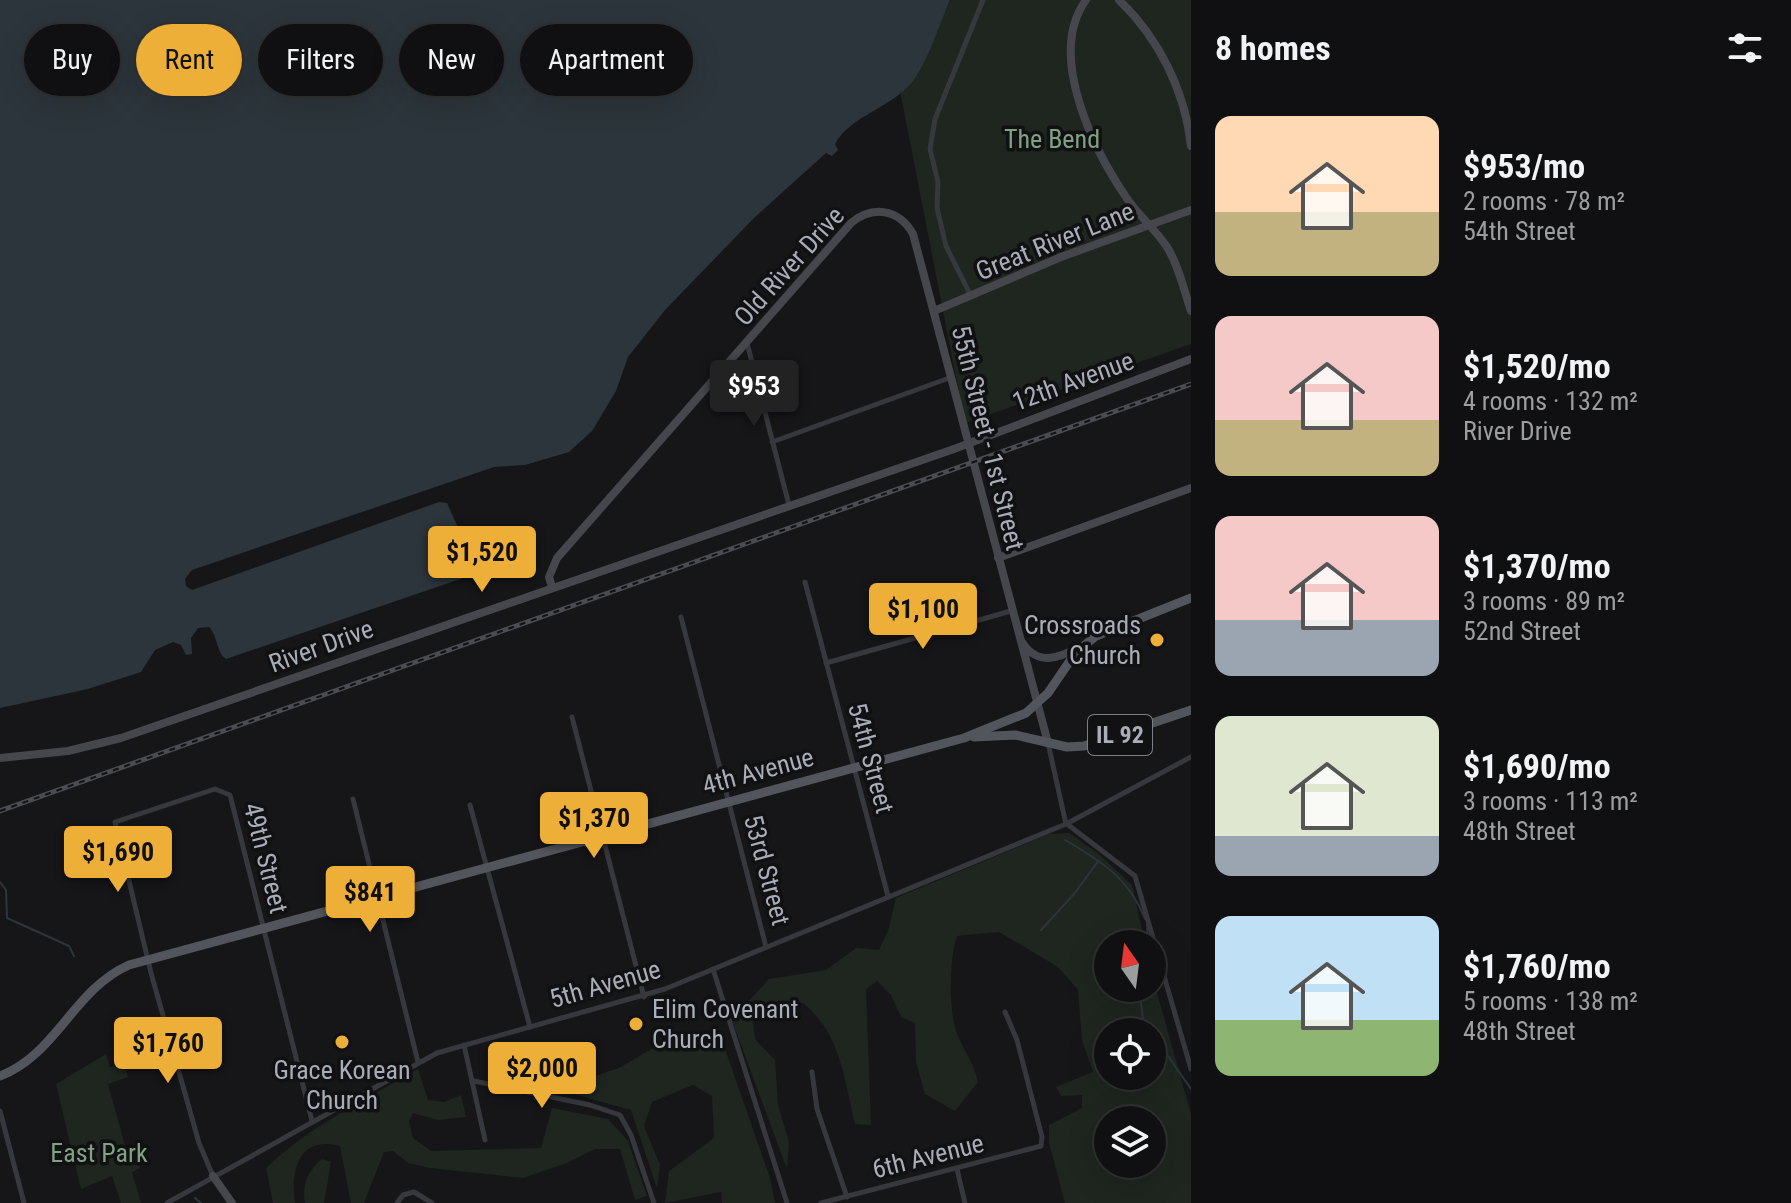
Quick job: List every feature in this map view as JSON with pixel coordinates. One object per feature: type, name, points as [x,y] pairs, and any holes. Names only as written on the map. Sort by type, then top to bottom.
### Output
[{"type":"main road","name":"IL 92","points":[[1036,705],[1086,643],[1107,629],[1191,598]]},
{"type":"main road","name":"4th Avenue","points":[[0,1076],[36,1054],[103,980],[150,958],[964,738],[1015,719],[1036,705]]},
{"type":"main road","name":"IL 92","points":[[1048,743],[1067,747],[1095,744],[1191,710]]},
{"type":"main road","name":"4th Avenue","points":[[964,738],[1015,735],[1048,743]]},
{"type":"street","points":[[971,296],[946,246],[937,208],[938,182],[930,149],[935,119],[983,0]]},
{"type":"street","points":[[1119,0],[1138,19],[1163,56],[1174,80],[1191,146]]},
{"type":"street","points":[[1088,1],[1077,12],[1072,28],[1078,93],[1095,144],[1131,203],[1170,253],[1191,311]]},
{"type":"street","name":"Great River Lane","points":[[934,311],[1191,210]]},
{"type":"street","name":"Old River Drive","points":[[552,587],[549,577],[556,559],[851,223],[870,212],[889,213]]},
{"type":"street","name":"55th Street - 1st Street","points":[[889,213],[900,217],[913,234],[1048,743],[1066,824]]},
{"type":"street","points":[[747,343],[789,505]]},
{"type":"street","name":"12th Avenue","points":[[969,442],[1191,359]]},
{"type":"street","points":[[772,442],[952,377]]},
{"type":"street","name":"River Drive","points":[[0,758],[68,751],[111,742],[969,442]]},
{"type":"street","points":[[998,558],[1191,488]]},
{"type":"street","name":"54th Street","points":[[805,582],[888,896]]},
{"type":"street","points":[[826,663],[1011,611]]},
{"type":"street","name":"53rd Street","points":[[681,617],[766,947]]},
{"type":"street","points":[[1018,635],[1028,652],[1042,659],[1063,655],[1086,643]]},
{"type":"street","points":[[572,717],[644,997]]},
{"type":"street","name":"5th Avenue","points":[[167,1203],[418,1062],[464,1045],[644,997],[1066,824],[1191,757]]},
{"type":"street","name":"49th Street","points":[[150,958],[115,822],[208,791],[226,791],[233,802],[312,1121]]},
{"type":"street","points":[[353,799],[418,1062]]},
{"type":"street","points":[[470,805],[530,1027]]},
{"type":"street","points":[[1066,824],[1076,827],[1135,876],[1191,1069]]},
{"type":"street","points":[[150,958],[199,1143],[213,1176],[232,1203]]},
{"type":"street","points":[[713,969],[787,1203]]},
{"type":"street","name":"6th Avenue","points":[[821,1203],[1034,1149],[1041,1143],[1017,1040],[1005,1012]]},
{"type":"street","points":[[464,1045],[485,1140]]},
{"type":"street","points":[[812,1072],[817,1109],[847,1197]]},
{"type":"street","points":[[474,1081],[590,1105],[620,1115],[631,1135],[654,1203]]},
{"type":"street","points":[[0,1111],[24,1203]]},
{"type":"street","points":[[957,1169],[965,1203]]},
{"type":"street","points":[[397,1203],[403,1195],[414,1192],[432,1203]]},
{"type":"green space","name":"The Bend","points":[[951,0],[1191,0],[1191,344],[965,423],[900,91]]},
{"type":"green space","points":[[1069,833],[1099,854],[1132,885],[1142,930],[1094,930],[1094,1002],[1160,1002],[1164,1018],[1094,1018],[1094,1090],[1166,1090],[1166,1025],[1191,1114],[1191,1203],[1065,1203],[1049,1143],[1049,1125],[1082,1108],[1082,1095],[1061,1096],[1056,1087],[1093,1072],[1082,1040],[1078,990],[1058,967],[999,932],[957,936],[954,946],[952,1014],[978,1082],[955,1111],[925,1094],[916,1062],[915,1023],[901,1017],[891,995],[877,981],[866,989],[871,1125],[855,1124],[839,1058],[816,1015],[803,1003],[763,1007],[753,1021],[755,1039],[775,1060],[778,1105],[789,1142],[787,1169],[727,1007],[747,1003],[769,979],[826,970],[856,948],[879,950],[888,931],[896,898],[1049,834]]},
{"type":"green space","points":[[666,1029],[679,1037],[718,1029],[770,1178],[775,1203],[722,1203],[721,1192],[665,1203],[669,1171],[714,1138],[712,1096],[693,1085],[652,1102],[644,1126],[660,1165],[657,1188],[631,1110],[505,1075],[531,1070],[583,1080],[619,1068],[655,1047]]},
{"type":"green space","name":"East Park","points":[[106,1054],[110,1067],[124,1065],[128,1077],[108,1084],[128,1156],[136,1152],[140,1168],[132,1172],[141,1203],[121,1203],[112,1176],[81,1189],[56,1084]]},
{"type":"green space","points":[[418,1069],[428,1100],[444,1102],[461,1095],[466,1117],[438,1120],[413,1113],[409,1121],[413,1138],[431,1151],[541,1148],[552,1108],[608,1119],[628,1141],[647,1196],[635,1200],[620,1149],[595,1149],[567,1163],[523,1178],[430,1168],[408,1163],[393,1151],[384,1152],[364,1203],[351,1203],[340,1146],[326,1144],[306,1150],[300,1158],[294,1179],[295,1203],[273,1203],[266,1168],[320,1126]]},
{"type":"green space","points":[[322,1159],[331,1162],[324,1203],[305,1203],[307,1179]]},
{"type":"shaded area","points":[[0,0],[950,0],[929,52],[913,81],[905,90],[842,134],[835,144],[838,150],[832,156],[826,153],[754,218],[665,310],[628,357],[616,391],[592,431],[569,452],[525,465],[494,467],[192,570],[185,579],[186,586],[192,590],[439,502],[447,503],[476,567],[475,574],[226,659],[209,627],[198,628],[191,638],[192,654],[186,655],[181,645],[173,642],[155,650],[141,672],[88,689],[0,708]]},
{"type":"waterway","points":[[1065,840],[1113,872],[1131,893],[1145,919]]},
{"type":"waterway","points":[[1041,930],[1074,894],[1099,860]]},
{"type":"waterway","points":[[0,882],[6,890],[7,918],[69,946],[74,956]]},
{"type":"waterway","points":[[1147,925],[1147,930]]},
{"type":"waterway","points":[[1141,1002],[1143,1018]]},
{"type":"waterway","points":[[1166,1053],[1191,1089]]},
{"type":"waterway","points":[[195,1198],[201,1203]]},
{"type":"railway","points":[[0,811],[1191,384]]},
{"type":"place","name":"Crossroads Church","points":[[1157,640]]},
{"type":"place","name":"Elim Covenant Church","points":[[636,1024]]},
{"type":"place","name":"Grace Korean Church","points":[[342,1042]]}]
